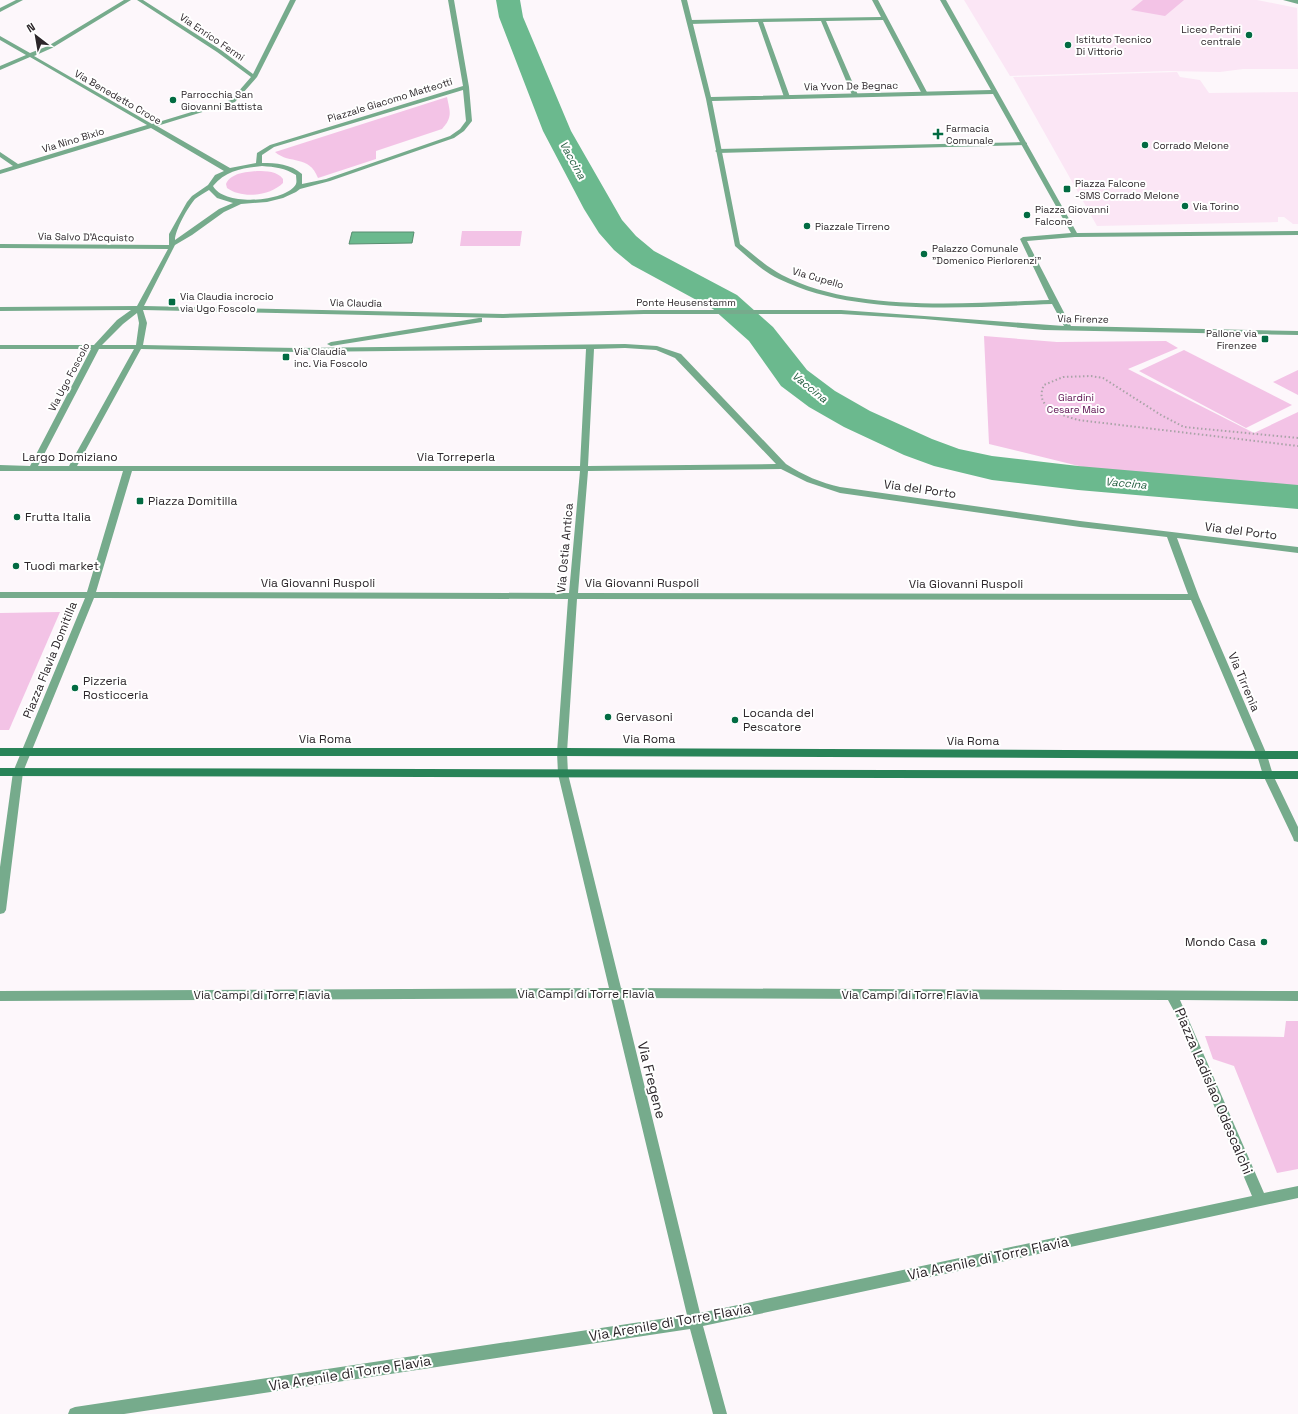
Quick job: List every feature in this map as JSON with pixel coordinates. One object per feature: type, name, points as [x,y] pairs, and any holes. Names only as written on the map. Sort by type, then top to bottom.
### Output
[{"type":"street","points":[[0,10],[20,0]]},
{"type":"street","points":[[0,68],[50,47],[128,0]]},
{"type":"street","name":"Via Enrico Fermi","points":[[140,0],[219,51],[254,77]]},
{"type":"street","name":"Via Nino Bixio","points":[[0,172],[233,101],[254,77],[293,0]]},
{"type":"street","points":[[451,0],[466,87]]},
{"type":"street","name":"Via Cupello","points":[[684,0],[709,99],[737,245],[760,264],[785,279],[819,291],[845,297],[887,302],[925,304],[1054,302]]},
{"type":"street","points":[[875,0],[925,94]]},
{"type":"street","points":[[942,0],[993,92],[1025,144],[1075,235]]},
{"type":"street","points":[[1286,0],[1298,2]]},
{"type":"street","points":[[690,22],[885,18]]},
{"type":"street","points":[[823,20],[855,95]]},
{"type":"street","points":[[760,21],[787,97]]},
{"type":"street","name":"Via Benedetto Croce","points":[[0,38],[28,56],[228,170]]},
{"type":"street","name":"Piazzale Giacomo Matteotti","points":[[210,186],[212,192],[219,196],[241,202],[268,200],[291,192],[298,187],[328,180],[452,137],[462,130],[469,121],[466,87],[272,146],[259,154],[259,164]]},
{"type":"street","name":"Via Yvon De Begnac","points":[[709,99],[993,92]]},
{"type":"street","points":[[718,151],[1025,144]]},
{"type":"street","points":[[0,154],[18,167]]},
{"type":"street","points":[[210,186],[212,181],[218,175],[228,170],[259,164],[285,166],[294,170],[300,175],[301,181],[298,187]]},
{"type":"street","name":"Via Ugo Foscolo","points":[[33,468],[96,347],[120,322],[139,308],[172,246],[172,234],[191,200],[210,186]]},
{"type":"street","points":[[172,246],[187,237],[213,215],[241,202]]},
{"type":"street","points":[[1070,329],[1054,302],[1023,239],[1075,235],[1298,233]]},
{"type":"street","name":"Via Salvo D'Acquisto","points":[[0,246],[172,246]]},
{"type":"street","points":[[71,469],[139,347],[143,323],[139,308]]},
{"type":"street","name":"Via Claudia","points":[[0,310],[139,308],[504,316]]},
{"type":"street","name":"Ponte Heusenstamm","points":[[504,316],[644,312],[868,313]]},
{"type":"street","name":"Via Firenze","points":[[868,313],[924,316],[1008,326],[1070,329],[1298,333]]},
{"type":"street","points":[[298,350],[504,316]]},
{"type":"street","points":[[0,347],[139,347],[298,350],[590,346]]},
{"type":"street","name":"Via del Porto","points":[[590,346],[649,347],[667,351],[678,356],[783,466],[807,480],[840,490],[1080,524],[1298,550]]},
{"type":"street","name":"Via Ostia Antica","points":[[562,752],[573,595],[584,469],[590,346]]},
{"type":"street","name":"Via Torreperla","points":[[128,469],[584,469],[783,466]]},
{"type":"street","name":"Largo Domiziano","points":[[0,468],[128,469],[91,594]]},
{"type":"street","name":"Via Tirrenia","points":[[1171,534],[1194,597],[1262,755],[1268,776],[1298,838]]},
{"type":"street","name":"Piazza Flavia Domitilla","points":[[0,595],[91,594],[18,772],[0,910]]},
{"type":"street","name":"Via Giovanni Ruspoli","points":[[91,594],[1194,597]]},
{"type":"street","name":"Via Roma","points":[[0,752],[562,752],[1298,755]]},
{"type":"street","name":"Via Fregene","points":[[562,752],[563,774],[695,1321],[720,1414]]},
{"type":"street","points":[[0,772],[1298,775]]},
{"type":"street","name":"Via Campi di Torre Flavia","points":[[0,996],[616,993],[1172,996]]},
{"type":"street","name":"Piazza Ladislao Odescalchi","points":[[1260,1200],[1181,1013],[1172,996],[1298,996]]},
{"type":"street","points":[[1260,1200],[1298,1192]]},
{"type":"street","name":"Via Arenile di Torre Flavia","points":[[75,1414],[695,1321],[1260,1200]]},
{"type":"path","points":[[1298,438],[1184,427],[1161,415],[1103,378],[1091,376],[1063,377],[1044,385],[1041,391],[1044,404],[1055,414],[1078,420],[1298,446]]},
{"type":"shaded area","points":[[964,0],[1257,0],[1297,8],[1298,69],[1243,69],[1220,72],[1168,71],[1010,76]]},
{"type":"shaded area","name":"Corrado Melone","points":[[1177,72],[1180,77],[1200,80],[1209,93],[1298,92],[1298,224],[1293,224],[1284,217],[1278,217],[1278,222],[1097,226],[1013,77]]},
{"type":"shaded area","points":[[352,232],[414,232],[412,243],[349,244]]},
{"type":"green space","points":[[1143,0],[1184,0],[1165,16],[1131,10]]},
{"type":"green space","points":[[447,97],[450,114],[448,121],[442,129],[376,151],[376,159],[318,178],[310,166],[281,156],[275,152]]},
{"type":"green space","points":[[257,171],[268,171],[278,174],[283,179],[283,183],[271,191],[248,195],[240,194],[227,188],[226,184],[231,177]]},
{"type":"green space","points":[[462,231],[522,231],[520,246],[460,246]]},
{"type":"green space","name":"Giardini Cesare Maio","points":[[984,336],[1057,342],[1166,341],[1178,348],[1128,369],[1254,433],[1298,412],[1298,487],[1095,470],[989,444]]},
{"type":"green space","points":[[1184,350],[1292,405],[1246,428],[1139,371]]},
{"type":"green space","points":[[1298,370],[1298,395],[1273,382]]},
{"type":"green space","points":[[60,612],[9,730],[0,730],[0,613]]},
{"type":"green space","points":[[1286,1021],[1298,1021],[1298,1169],[1277,1173],[1234,1066],[1213,1059],[1205,1036],[1284,1037]]},
{"type":"waterway","name":"Vaccina","points":[[508,0],[511,17],[557,131],[599,209],[610,226],[625,243],[643,258],[725,302],[761,334],[794,378],[822,399],[857,419],[918,447],[948,458],[992,468],[1078,478],[1298,497]]},
{"type":"place","name":"Liceo Pertini centrale","points":[[1249,35]]},
{"type":"place","name":"Istituto Tecnico Di Vittorio","points":[[1068,45]]},
{"type":"place","name":"Parrocchia San Giovanni Battista","points":[[173,100]]},
{"type":"place","name":"Farmacia Comunale","points":[[938,134]]},
{"type":"place","name":"Corrado Melone","points":[[1145,145]]},
{"type":"place","name":"Piazza Falcone -SMS Corrado Melone","points":[[1067,189]]},
{"type":"place","name":"Via Torino","points":[[1185,206]]},
{"type":"place","name":"Piazza Giovanni Falcone","points":[[1027,215]]},
{"type":"place","name":"Piazzale Tirreno","points":[[807,226]]},
{"type":"place","name":"Palazzo Comunale \"Domenico Pierlorenzi\"","points":[[924,254]]},
{"type":"place","name":"Via Claudia incrocio via Ugo Foscolo","points":[[172,302]]},
{"type":"place","name":"Pallone via Firenzee","points":[[1265,339]]},
{"type":"place","name":"Via Claudia inc. Via Foscolo","points":[[286,357]]},
{"type":"place","name":"Piazza Domitilla","points":[[140,501]]},
{"type":"place","name":"Frutta Italia","points":[[17,517]]},
{"type":"place","name":"Tuodì market","points":[[16,566]]},
{"type":"place","name":"Pizzeria Rosticceria","points":[[75,688]]},
{"type":"place","name":"Gervasoni","points":[[608,717]]},
{"type":"place","name":"Locanda del Pescatore","points":[[735,720]]},
{"type":"place","name":"Mondo Casa","points":[[1264,942]]}]
